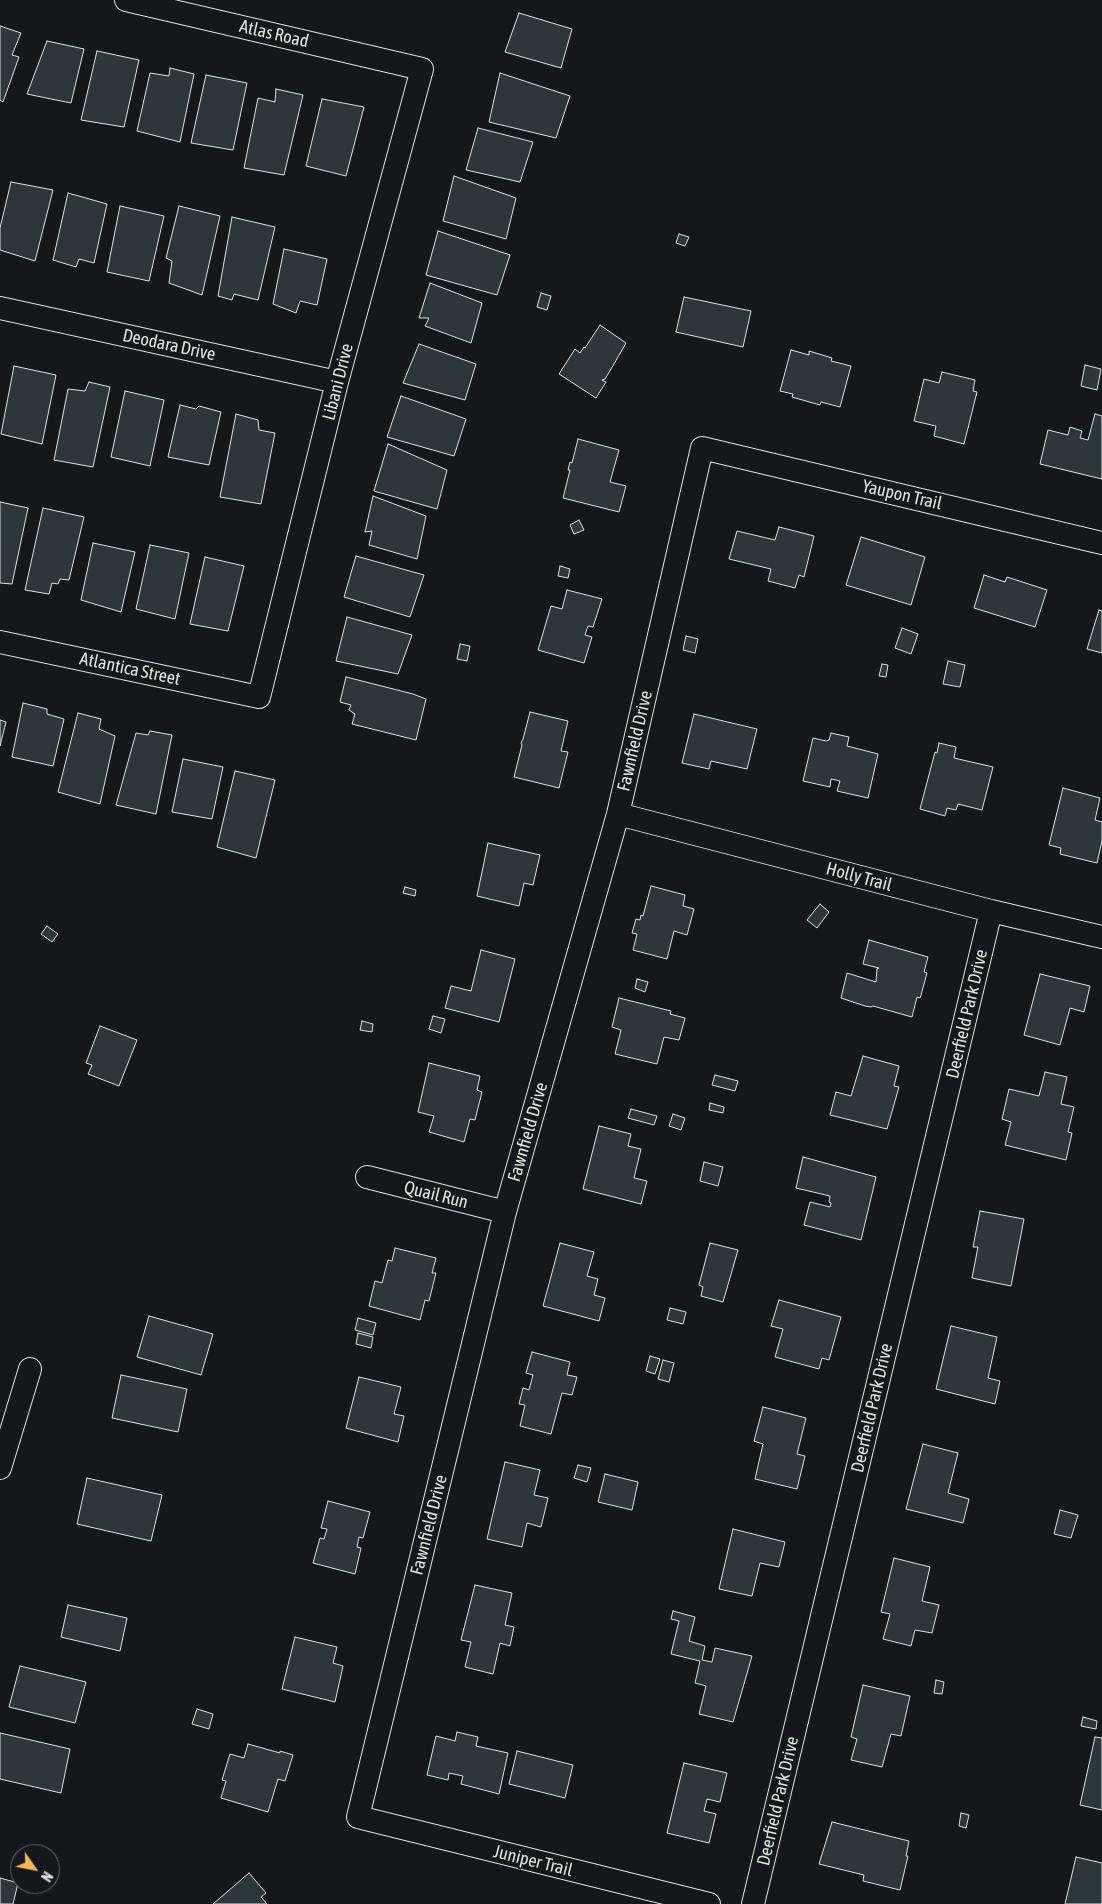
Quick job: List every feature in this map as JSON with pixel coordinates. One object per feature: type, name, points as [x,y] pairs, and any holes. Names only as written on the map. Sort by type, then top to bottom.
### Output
[{"type":"street","name":"Atlas Road","points":[[126,0],[422,69]]},
{"type":"street","name":"Libani Drive","points":[[260,697],[337,382],[422,69]]},
{"type":"street","name":"Deodara Drive","points":[[0,308],[337,382]]},
{"type":"street","name":"Yaupon Trail","points":[[702,448],[1102,543]]},
{"type":"street","name":"Fawnfield Drive","points":[[358,1817],[506,1212],[618,814],[702,448]]},
{"type":"street","name":"Atlantica Street","points":[[0,642],[260,697]]},
{"type":"street","name":"Holly Trail","points":[[618,814],[991,911],[1102,937]]},
{"type":"street","name":"Deerfield Park Drive","points":[[753,1904],[991,911]]},
{"type":"street","name":"Quail Run","points":[[367,1177],[506,1212]]},
{"type":"street","points":[[0,1468],[30,1369]]},
{"type":"street","name":"Juniper Trail","points":[[358,1817],[709,1904]]},
{"type":"building","points":[[519,13],[572,29],[561,68],[505,52]]},
{"type":"building","points":[[0,26],[21,33],[12,55],[19,57],[3,102],[0,100]]},
{"type":"building","points":[[47,41],[84,49],[71,103],[27,94]]},
{"type":"building","points":[[97,51],[139,60],[124,127],[81,120]]},
{"type":"building","points":[[170,68],[194,74],[180,142],[137,131],[150,73],[169,76]]},
{"type":"building","points":[[500,73],[570,96],[556,138],[489,122]]},
{"type":"building","points":[[206,75],[247,83],[233,150],[191,143]]},
{"type":"building","points":[[276,89],[303,95],[284,175],[244,168],[258,98],[275,102]]},
{"type":"building","points":[[322,99],[364,107],[346,176],[306,166]]},
{"type":"building","points":[[478,128],[533,142],[520,182],[466,170]]},
{"type":"building","points":[[454,176],[516,198],[506,239],[443,221]]},
{"type":"building","points":[[11,182],[53,190],[35,261],[0,250],[0,228]]},
{"type":"building","points":[[68,193],[107,204],[94,263],[79,259],[76,267],[53,260]]},
{"type":"building","points":[[120,206],[164,216],[149,281],[107,272]]},
{"type":"building","points":[[179,206],[220,216],[202,295],[169,283],[172,261],[166,258]]},
{"type":"building","points":[[232,217],[275,227],[258,300],[234,294],[232,300],[218,296]]},
{"type":"building","points":[[438,231],[510,255],[497,295],[426,275]]},
{"type":"building","points":[[679,234],[689,237],[685,246],[676,243]]},
{"type":"building","points":[[284,249],[327,259],[317,305],[300,301],[296,313],[273,304]]},
{"type":"building","points":[[430,283],[482,303],[471,343],[425,326],[429,318],[419,318]]},
{"type":"building","points":[[541,293],[551,296],[547,310],[537,307]]},
{"type":"building","points":[[684,297],[751,311],[743,347],[676,332]]},
{"type":"building","points":[[600,325],[626,343],[605,379],[602,380],[606,382],[596,398],[559,374],[575,349],[580,353]]},
{"type":"building","points":[[419,344],[476,364],[465,400],[403,383]]},
{"type":"building","points":[[791,350],[809,355],[809,351],[832,358],[831,361],[851,366],[840,407],[821,402],[820,405],[792,397],[793,394],[780,391]]},
{"type":"building","points":[[1085,365],[1101,369],[1097,390],[1081,386]]},
{"type":"building","points":[[14,366],[56,375],[42,444],[1,434]]},
{"type":"building","points":[[942,372],[975,380],[973,391],[977,392],[964,444],[934,436],[936,426],[914,421],[924,379],[939,383]]},
{"type":"building","points":[[89,382],[110,387],[93,467],[54,460],[68,389],[85,391]]},
{"type":"building","points":[[125,391],[164,400],[150,466],[111,457]]},
{"type":"building","points":[[401,396],[466,419],[454,456],[387,437]]},
{"type":"building","points":[[180,405],[196,409],[199,406],[221,412],[209,465],[168,457]]},
{"type":"building","points":[[236,414],[258,420],[259,430],[275,433],[261,504],[220,497]]},
{"type":"building","points":[[1095,414],[1102,416],[1102,479],[1040,464],[1048,430],[1068,435],[1070,427],[1082,431],[1080,438],[1088,440]]},
{"type":"building","points":[[578,439],[619,450],[610,482],[626,486],[619,512],[563,498],[570,470],[568,470],[570,462],[572,463]]},
{"type":"building","points":[[388,444],[447,470],[437,509],[374,491]]},
{"type":"building","points":[[373,496],[426,516],[417,559],[369,545],[372,531],[365,532]]},
{"type":"building","points":[[0,502],[28,508],[12,584],[0,583]]},
{"type":"building","points":[[43,508],[84,517],[69,580],[60,579],[58,584],[52,583],[49,594],[25,590]]},
{"type":"building","points":[[579,520],[584,530],[574,534],[570,525]]},
{"type":"building","points":[[779,527],[814,536],[804,577],[799,575],[795,588],[768,581],[771,569],[729,559],[737,531],[775,540]]},
{"type":"building","points":[[861,537],[925,557],[911,605],[846,585]]},
{"type":"building","points":[[93,543],[135,552],[121,612],[81,600]]},
{"type":"building","points":[[150,545],[189,553],[175,619],[136,609]]},
{"type":"building","points":[[356,556],[424,575],[410,617],[344,597]]},
{"type":"building","points":[[205,557],[244,566],[228,631],[190,624]]},
{"type":"building","points":[[560,566],[570,569],[568,578],[558,576]]},
{"type":"building","points":[[984,575],[1005,582],[1007,577],[1047,590],[1035,627],[974,608]]},
{"type":"building","points":[[567,590],[602,599],[593,627],[588,626],[585,635],[592,637],[584,663],[538,650],[551,606],[562,609]]},
{"type":"building","points":[[1099,610],[1102,611],[1102,653],[1087,649]]},
{"type":"building","points":[[347,617],[412,635],[398,674],[336,661]]},
{"type":"building","points":[[902,628],[918,634],[911,654],[895,648]]},
{"type":"building","points":[[686,636],[698,639],[695,653],[683,650]]},
{"type":"building","points":[[460,644],[470,646],[467,661],[457,659]]},
{"type":"building","points":[[948,661],[965,665],[960,687],[943,684]]},
{"type":"building","points":[[882,664],[888,665],[886,677],[879,676]]},
{"type":"building","points":[[346,677],[426,699],[416,740],[352,724],[355,714],[349,710],[351,705],[340,702]]},
{"type":"building","points":[[23,703],[47,709],[47,714],[64,719],[53,766],[12,757]]},
{"type":"building","points":[[530,712],[568,721],[561,751],[568,752],[559,788],[514,777]]},
{"type":"building","points":[[78,713],[101,719],[99,729],[115,736],[100,804],[58,792]]},
{"type":"building","points":[[694,714],[757,729],[747,769],[711,761],[709,769],[682,763]]},
{"type":"building","points":[[0,720],[6,722],[0,746]]},
{"type":"building","points":[[150,731],[172,735],[156,814],[116,805],[136,733],[148,735]]},
{"type":"building","points":[[831,733],[849,737],[847,746],[878,754],[868,798],[837,791],[840,781],[831,779],[830,787],[803,781],[813,738],[826,741],[829,740]]},
{"type":"building","points":[[939,743],[956,747],[954,758],[993,767],[982,810],[958,804],[956,810],[947,808],[945,816],[920,809]]},
{"type":"building","points":[[183,759],[223,767],[212,819],[172,812]]},
{"type":"building","points":[[235,771],[275,780],[256,858],[217,847]]},
{"type":"building","points":[[1063,788],[1100,798],[1095,820],[1102,822],[1102,841],[1097,863],[1060,854],[1061,848],[1049,845]]},
{"type":"building","points":[[488,843],[540,855],[533,885],[524,883],[519,906],[477,896]]},
{"type":"building","points":[[651,886],[685,895],[683,906],[694,909],[687,935],[674,931],[667,959],[633,950],[637,934],[632,933],[636,919],[640,920],[641,915],[643,916]]},
{"type":"building","points":[[405,887],[416,890],[415,896],[403,893]]},
{"type":"building","points":[[820,904],[829,912],[817,928],[807,920]]},
{"type":"building","points":[[47,926],[58,934],[52,942],[41,934]]},
{"type":"building","points":[[869,940],[928,957],[924,972],[927,973],[920,998],[917,997],[912,1017],[873,1006],[865,1006],[841,998],[847,973],[876,982],[877,969],[879,968],[863,964]]},
{"type":"building","points":[[481,950],[515,959],[499,1022],[445,1008],[451,986],[471,991]]},
{"type":"building","points":[[1040,974],[1090,986],[1084,1012],[1070,1008],[1060,1045],[1024,1035]]},
{"type":"building","points":[[637,979],[648,982],[645,992],[635,988]]},
{"type":"building","points":[[619,998],[671,1011],[670,1014],[685,1018],[679,1040],[664,1037],[657,1064],[615,1054],[621,1030],[612,1027]]},
{"type":"building","points":[[433,1016],[445,1019],[441,1033],[429,1029]]},
{"type":"building","points":[[362,1021],[373,1024],[372,1032],[360,1030]]},
{"type":"building","points":[[100,1026],[137,1040],[119,1086],[88,1074],[92,1065],[86,1063]]},
{"type":"building","points":[[863,1056],[899,1066],[894,1086],[899,1087],[887,1129],[830,1115],[836,1092],[851,1096]]},
{"type":"building","points":[[429,1063],[480,1076],[477,1090],[482,1092],[475,1120],[470,1119],[464,1142],[429,1132],[434,1116],[418,1112]]},
{"type":"building","points":[[1045,1072],[1067,1077],[1061,1104],[1074,1107],[1068,1132],[1072,1133],[1066,1160],[1005,1145],[1011,1122],[1002,1119],[1009,1089],[1039,1096]]},
{"type":"building","points":[[715,1075],[738,1081],[735,1091],[712,1085]]},
{"type":"building","points":[[710,1103],[724,1107],[723,1113],[709,1110]]},
{"type":"building","points":[[631,1109],[657,1116],[654,1125],[628,1118]]},
{"type":"building","points":[[673,1114],[685,1118],[681,1130],[669,1126]]},
{"type":"building","points":[[599,1126],[631,1134],[628,1146],[641,1149],[634,1178],[647,1181],[641,1204],[583,1189]]},
{"type":"building","points":[[803,1157],[876,1177],[861,1240],[804,1225],[810,1202],[830,1207],[831,1203],[829,1202],[830,1196],[796,1188]]},
{"type":"building","points":[[704,1162],[723,1167],[718,1186],[700,1181]]},
{"type":"building","points":[[980,1211],[1024,1219],[1011,1286],[972,1278],[978,1247],[973,1247]]},
{"type":"building","points":[[560,1243],[594,1252],[587,1276],[598,1279],[594,1295],[605,1298],[599,1321],[543,1306]]},
{"type":"building","points":[[710,1243],[738,1250],[723,1302],[701,1296],[703,1287],[699,1285]]},
{"type":"building","points":[[395,1248],[436,1258],[432,1273],[436,1273],[429,1301],[425,1300],[420,1320],[369,1306],[375,1281],[382,1283],[388,1260],[392,1261]]},
{"type":"building","points":[[779,1300],[841,1317],[829,1360],[822,1358],[819,1369],[775,1357],[783,1329],[771,1326]]},
{"type":"building","points":[[670,1308],[686,1312],[683,1324],[667,1320]]},
{"type":"building","points":[[149,1316],[213,1334],[201,1375],[137,1357]]},
{"type":"building","points":[[358,1318],[376,1323],[373,1335],[355,1330]]},
{"type":"building","points":[[951,1326],[997,1337],[988,1378],[1000,1381],[995,1404],[936,1389]]},
{"type":"building","points":[[358,1333],[373,1337],[371,1348],[356,1344]]},
{"type":"building","points":[[532,1352],[570,1362],[567,1375],[577,1377],[572,1395],[562,1393],[551,1434],[520,1426],[525,1405],[519,1404],[523,1388],[529,1390],[533,1375],[526,1373]]},
{"type":"building","points":[[650,1356],[660,1359],[655,1374],[646,1371]]},
{"type":"building","points":[[663,1360],[674,1363],[669,1382],[658,1379]]},
{"type":"building","points":[[121,1375],[187,1389],[178,1432],[112,1418]]},
{"type":"building","points":[[359,1377],[401,1387],[394,1414],[404,1416],[398,1442],[346,1428]]},
{"type":"building","points":[[763,1407],[806,1418],[797,1454],[805,1456],[797,1489],[755,1479],[763,1444],[754,1441]]},
{"type":"building","points":[[923,1444],[958,1453],[948,1493],[969,1499],[963,1523],[906,1509]]},
{"type":"building","points":[[505,1462],[540,1470],[534,1495],[548,1498],[541,1527],[527,1523],[522,1547],[487,1539]]},
{"type":"building","points":[[578,1465],[591,1468],[587,1482],[574,1478]]},
{"type":"building","points":[[605,1474],[638,1482],[632,1510],[598,1502]]},
{"type":"building","points":[[87,1478],[162,1495],[151,1541],[77,1524]]},
{"type":"building","points":[[328,1501],[370,1512],[363,1538],[359,1537],[357,1547],[361,1548],[355,1574],[313,1563],[320,1538],[324,1539],[327,1529],[321,1528]]},
{"type":"building","points":[[1060,1510],[1078,1515],[1071,1538],[1054,1534]]},
{"type":"building","points":[[733,1529],[785,1542],[779,1567],[760,1563],[752,1596],[719,1589]]},
{"type":"building","points":[[894,1558],[930,1567],[922,1601],[939,1605],[932,1633],[915,1630],[911,1646],[883,1639],[890,1614],[881,1612]]},
{"type":"building","points":[[475,1585],[512,1593],[505,1625],[514,1627],[510,1646],[500,1643],[493,1674],[465,1667],[471,1642],[461,1640]]},
{"type":"building","points":[[68,1605],[127,1618],[120,1651],[61,1637]]},
{"type":"building","points":[[673,1611],[695,1617],[689,1641],[705,1646],[702,1660],[712,1662],[715,1648],[752,1656],[733,1722],[699,1714],[706,1686],[695,1683],[700,1661],[671,1654],[679,1621],[671,1619]]},
{"type":"building","points":[[295,1637],[337,1647],[333,1663],[343,1666],[335,1702],[282,1689]]},
{"type":"building","points":[[20,1666],[86,1682],[75,1723],[9,1707]]},
{"type":"building","points":[[936,1680],[944,1682],[942,1694],[934,1693]]},
{"type":"building","points":[[863,1685],[910,1696],[901,1736],[891,1734],[882,1767],[851,1760],[857,1739],[851,1737]]},
{"type":"building","points":[[197,1709],[213,1714],[209,1729],[192,1724]]},
{"type":"building","points":[[1083,1717],[1097,1721],[1096,1729],[1081,1726]]},
{"type":"building","points":[[457,1732],[478,1737],[476,1746],[508,1753],[499,1794],[461,1784],[463,1776],[449,1773],[448,1780],[427,1775],[436,1736],[455,1741]]},
{"type":"building","points":[[0,1733],[70,1749],[61,1793],[0,1779]]},
{"type":"building","points":[[1095,1737],[1102,1738],[1102,1810],[1080,1805]]},
{"type":"building","points":[[248,1744],[293,1755],[285,1781],[278,1779],[268,1812],[221,1798],[226,1781],[222,1780],[230,1754],[244,1758]]},
{"type":"building","points":[[517,1751],[573,1765],[565,1798],[509,1784]]},
{"type":"building","points":[[684,1763],[727,1773],[720,1802],[707,1799],[704,1811],[716,1814],[709,1843],[667,1833]]},
{"type":"building","points":[[961,1813],[969,1815],[966,1828],[959,1826]]},
{"type":"building","points":[[832,1822],[909,1841],[906,1856],[908,1856],[900,1890],[863,1881],[864,1875],[819,1864]]},
{"type":"building","points":[[1076,1857],[1102,1863],[1102,1904],[1065,1904]]},
{"type":"building","points":[[249,1873],[266,1893],[261,1897],[267,1904],[213,1904]]},
{"type":"building","points":[[0,1878],[10,1881],[10,1894],[15,1894],[13,1904],[0,1904]]}]
